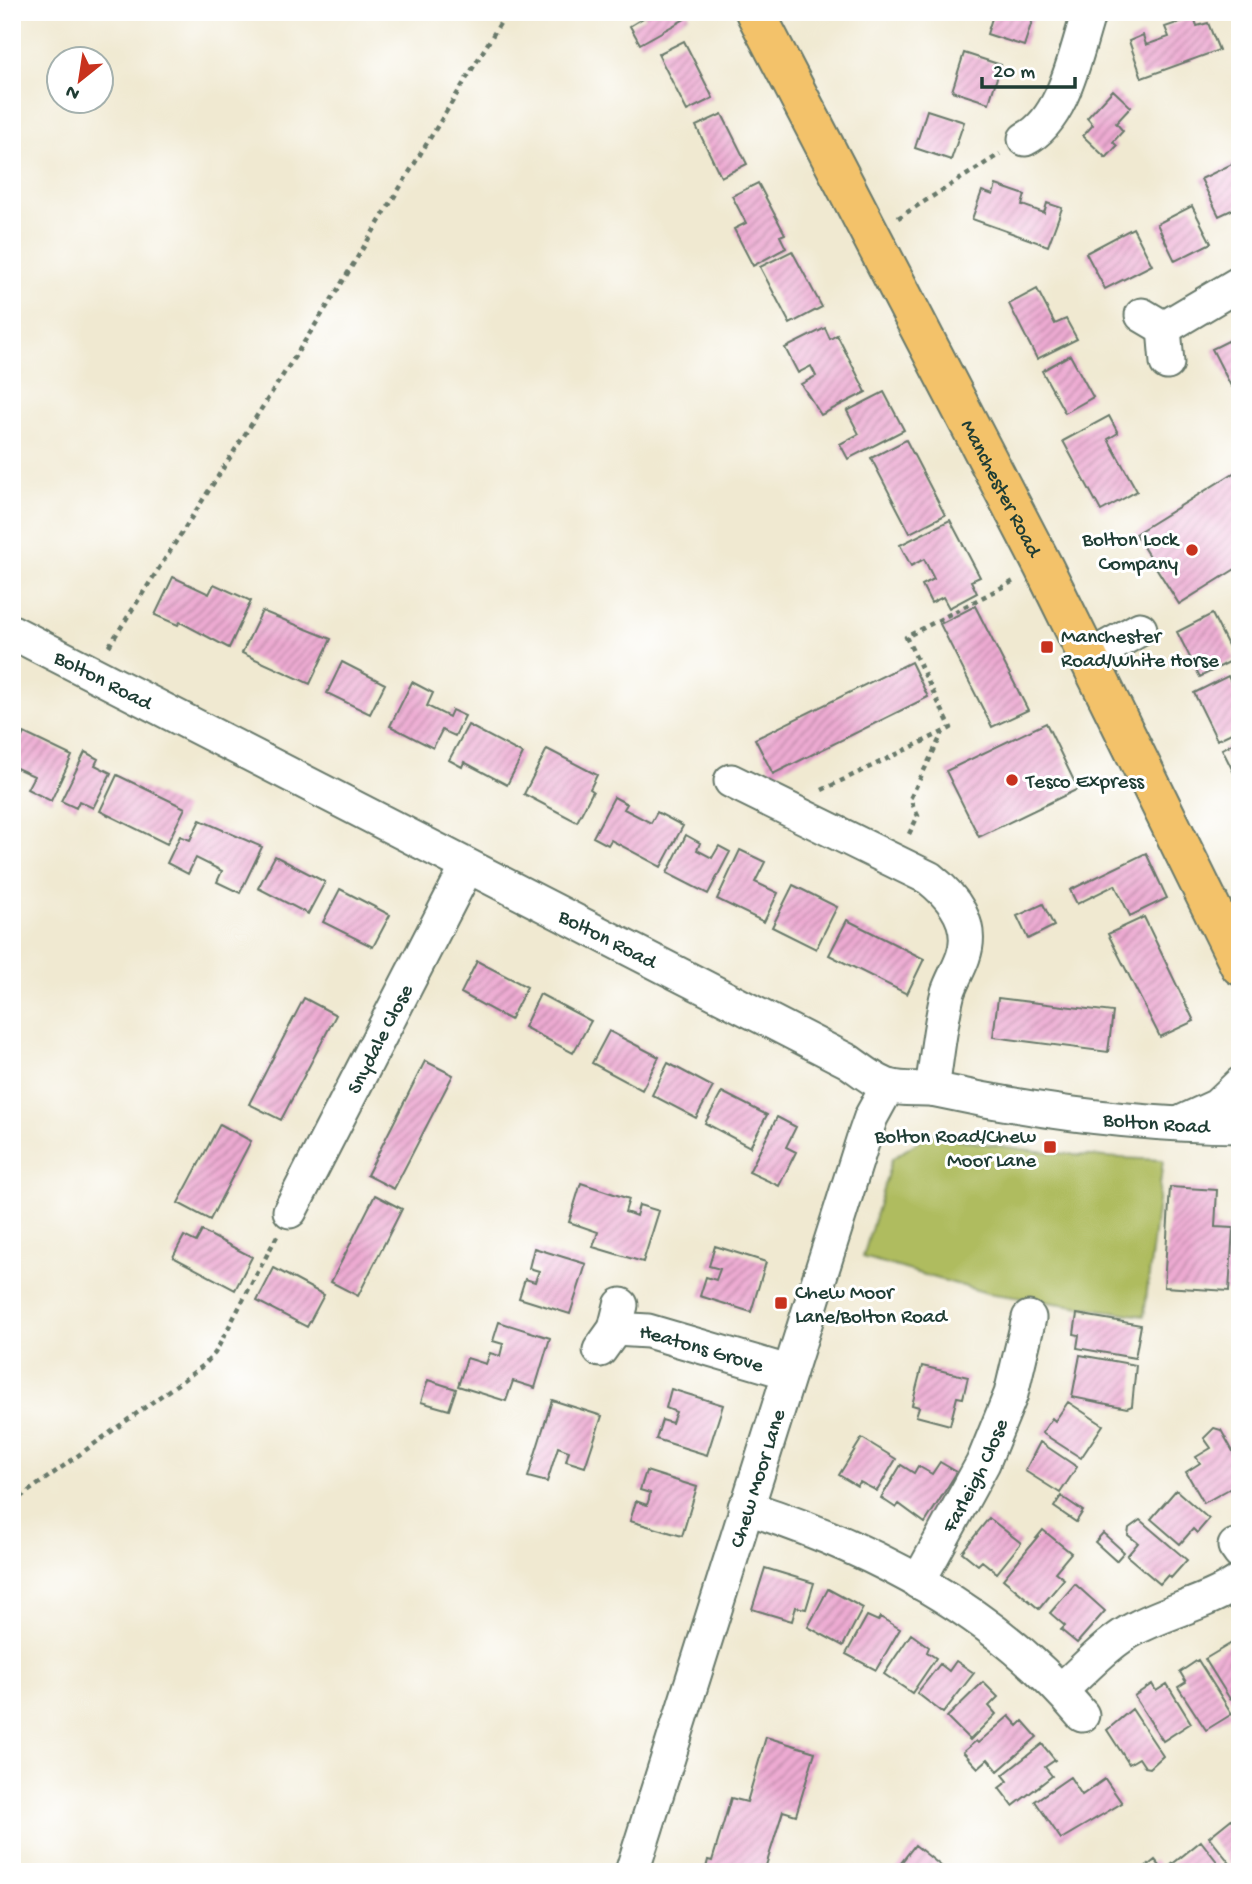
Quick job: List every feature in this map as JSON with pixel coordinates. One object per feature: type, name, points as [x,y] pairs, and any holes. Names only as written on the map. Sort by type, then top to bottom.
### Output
[{"type":"main road","name":"Manchester Road","points":[[755,12],[1043,566],[1240,966]]},
{"type":"street","points":[[1025,139],[1047,123],[1058,104],[1089,12]]},
{"type":"street","points":[[1167,363],[1153,322],[1240,283]]},
{"type":"street","points":[[1088,659],[1140,629]]},
{"type":"street","name":"Bolton Road","points":[[12,632],[97,673],[467,867],[848,1061],[888,1086],[932,1089],[1030,1109],[1174,1125],[1240,1126]]},
{"type":"street","points":[[731,781],[786,808],[881,845],[929,878],[960,910],[966,933],[965,954],[948,991],[932,1089]]},
{"type":"street","name":"Snydale Close","points":[[290,1211],[467,867]]},
{"type":"street","points":[[1174,1125],[1217,1106],[1240,1084]]},
{"type":"street","name":"Chew Moor Lane","points":[[632,1872],[745,1507],[871,1117],[888,1086]]},
{"type":"street","name":"Farleigh Close","points":[[918,1582],[983,1463],[1011,1394],[1005,1360],[1029,1318]]},
{"type":"street","name":"Heatons Grove","points":[[612,1328],[648,1331],[788,1372]]},
{"type":"street","points":[[745,1507],[809,1527],[918,1582],[985,1622],[1072,1703],[1109,1647],[1135,1628],[1223,1593],[1240,1581]]},
{"type":"path","points":[[97,673],[109,646],[335,294],[508,12]]},
{"type":"path","points":[[870,236],[1025,139]]},
{"type":"path","points":[[786,808],[951,727],[906,637],[1043,566]]},
{"type":"path","points":[[881,845],[918,816],[910,799],[943,731]]},
{"type":"path","points":[[12,1503],[204,1365],[215,1353],[290,1211]]},
{"type":"green space","points":[[930,1134],[1046,1152],[1163,1160],[1144,1316],[987,1293],[863,1257],[892,1159]]},
{"type":"building","points":[[642,12],[688,12],[690,16],[640,44],[630,26],[645,17]]},
{"type":"building","points":[[986,12],[1035,12],[1024,46],[987,34],[993,15]]},
{"type":"building","points":[[1194,17],[1197,26],[1208,23],[1219,50],[1142,78],[1129,41],[1143,35],[1146,45],[1169,37],[1165,27]]},
{"type":"building","points":[[684,41],[713,98],[687,111],[658,54]]},
{"type":"building","points":[[964,53],[1001,65],[989,103],[952,91]]},
{"type":"building","points":[[1113,90],[1131,107],[1116,123],[1123,131],[1113,142],[1117,146],[1106,158],[1083,136],[1093,125],[1087,118]]},
{"type":"building","points":[[927,110],[964,122],[951,160],[915,148]]},
{"type":"building","points":[[722,114],[747,164],[721,177],[696,126]]},
{"type":"building","points":[[1240,160],[1240,206],[1219,216],[1201,179]]},
{"type":"building","points":[[758,183],[785,234],[780,236],[786,248],[753,266],[734,229],[746,223],[732,196]]},
{"type":"building","points":[[996,185],[1025,195],[1022,205],[1044,213],[1047,203],[1062,208],[1048,246],[972,219],[982,191],[993,195]]},
{"type":"building","points":[[1192,206],[1211,243],[1175,261],[1157,224]]},
{"type":"building","points":[[1133,228],[1152,265],[1105,289],[1086,253]]},
{"type":"building","points":[[792,251],[822,307],[790,324],[760,267]]},
{"type":"building","points":[[1037,289],[1055,324],[1066,319],[1077,339],[1037,359],[1009,304]]},
{"type":"building","points":[[825,328],[830,339],[837,335],[866,392],[821,415],[801,384],[816,376],[811,366],[798,373],[785,348]]},
{"type":"building","points":[[1240,335],[1240,381],[1231,386],[1212,349]]},
{"type":"building","points":[[1070,355],[1093,397],[1065,413],[1042,371]]},
{"type":"building","points":[[884,392],[904,430],[848,459],[840,444],[859,434],[847,411]]},
{"type":"building","points":[[1109,416],[1118,433],[1108,439],[1137,491],[1101,511],[1063,441]]},
{"type":"building","points":[[906,440],[945,515],[910,533],[871,458]]},
{"type":"building","name":"Bolton Lock Company","points":[[1240,469],[1240,566],[1179,604],[1135,534]]},
{"type":"building","points":[[950,520],[980,577],[971,581],[977,593],[949,608],[943,597],[931,603],[922,585],[934,579],[924,559],[911,566],[900,545]]},
{"type":"building","points":[[173,577],[209,594],[214,584],[251,601],[229,648],[180,622],[178,625],[155,615]]},
{"type":"building","points":[[975,606],[1028,710],[992,727],[940,624]]},
{"type":"building","points":[[262,611],[331,639],[310,684],[242,653]]},
{"type":"building","points":[[1212,614],[1235,659],[1200,677],[1177,632]]},
{"type":"building","points":[[342,662],[385,684],[370,714],[327,693]]},
{"type":"building","points":[[911,662],[928,697],[773,774],[755,739]]},
{"type":"building","points":[[1228,676],[1237,695],[1240,694],[1240,729],[1217,740],[1194,693]]},
{"type":"building","points":[[412,682],[433,693],[427,706],[449,717],[452,710],[465,716],[455,736],[442,730],[433,748],[390,726]]},
{"type":"building","name":"Tesco Express","points":[[1046,723],[1078,789],[979,837],[946,771]]},
{"type":"building","points":[[468,725],[523,754],[507,785],[464,762],[462,767],[449,760]]},
{"type":"building","points":[[24,733],[72,756],[51,801],[27,789],[34,776],[12,766],[12,758]]},
{"type":"building","points":[[1240,740],[1240,785],[1222,749]]},
{"type":"building","points":[[547,749],[597,775],[590,789],[593,791],[577,822],[524,794]]},
{"type":"building","points":[[85,752],[98,759],[95,765],[111,773],[93,808],[79,801],[76,808],[61,801]]},
{"type":"building","points":[[117,775],[185,808],[167,844],[100,811]]},
{"type":"building","points":[[614,797],[627,804],[624,809],[651,823],[657,812],[683,826],[661,867],[611,840],[608,845],[593,837]]},
{"type":"building","points":[[200,820],[262,847],[240,893],[217,882],[222,871],[196,858],[188,874],[167,863],[180,836],[190,840]]},
{"type":"building","points":[[686,835],[700,843],[697,850],[712,858],[719,846],[730,852],[708,894],[667,873]]},
{"type":"building","points":[[740,850],[765,862],[755,882],[778,893],[764,922],[717,899]]},
{"type":"building","points":[[1146,853],[1167,898],[1130,916],[1115,885],[1077,904],[1070,890]]},
{"type":"building","points":[[275,856],[325,882],[308,914],[258,888]]},
{"type":"building","points":[[793,885],[837,907],[816,949],[772,927]]},
{"type":"building","points":[[340,889],[390,915],[373,947],[323,922]]},
{"type":"building","points":[[1043,904],[1054,926],[1028,939],[1017,916]]},
{"type":"building","points":[[1144,917],[1194,1021],[1160,1037],[1108,934]]},
{"type":"building","points":[[847,920],[924,959],[907,994],[829,955]]},
{"type":"building","points":[[477,961],[527,987],[510,1020],[461,993]]},
{"type":"building","points":[[540,994],[591,1021],[573,1053],[524,1027]]},
{"type":"building","points":[[304,998],[336,1015],[281,1120],[249,1104]]},
{"type":"building","points":[[998,998],[1113,1012],[1108,1052],[993,1037]]},
{"type":"building","points":[[609,1031],[659,1057],[642,1090],[592,1063]]},
{"type":"building","points":[[425,1061],[453,1075],[394,1189],[367,1175]]},
{"type":"building","points":[[668,1063],[713,1087],[696,1118],[652,1095]]},
{"type":"building","points":[[722,1092],[767,1115],[750,1147],[705,1123]]},
{"type":"building","points":[[777,1117],[796,1127],[786,1147],[796,1152],[779,1186],[749,1172]]},
{"type":"building","points":[[220,1124],[251,1141],[210,1220],[178,1203]]},
{"type":"building","points":[[581,1183],[629,1199],[625,1212],[636,1216],[639,1205],[659,1211],[643,1262],[593,1247],[598,1232],[569,1222]]},
{"type":"building","points":[[1170,1187],[1217,1190],[1215,1227],[1233,1228],[1229,1291],[1164,1287]]},
{"type":"building","points":[[375,1195],[402,1209],[358,1296],[331,1282]]},
{"type":"building","points":[[202,1231],[252,1257],[235,1290],[173,1257],[184,1236],[196,1242]]},
{"type":"building","points":[[715,1246],[766,1262],[751,1312],[700,1296],[706,1277],[716,1280],[720,1269],[709,1266]]},
{"type":"building","points":[[534,1248],[586,1264],[570,1314],[519,1298],[525,1279],[535,1282],[539,1271],[529,1268]]},
{"type":"building","points":[[274,1268],[324,1295],[307,1327],[257,1301]]},
{"type":"building","points":[[1077,1314],[1141,1325],[1135,1358],[1077,1348],[1079,1335],[1074,1334]]},
{"type":"building","points":[[499,1322],[550,1338],[535,1388],[513,1381],[506,1401],[458,1386],[467,1358],[486,1364],[490,1353],[500,1356],[503,1344],[493,1341]]},
{"type":"building","points":[[1080,1355],[1136,1365],[1132,1406],[1127,1408],[1072,1397]]},
{"type":"building","points":[[922,1366],[968,1377],[963,1398],[957,1397],[950,1425],[916,1416],[919,1407],[912,1405]]},
{"type":"building","points":[[428,1380],[456,1389],[449,1410],[421,1402]]},
{"type":"building","points":[[671,1389],[723,1405],[707,1455],[656,1439],[662,1420],[672,1423],[676,1412],[666,1408]]},
{"type":"building","points":[[552,1400],[602,1416],[585,1467],[566,1461],[569,1451],[558,1447],[547,1482],[528,1477]]},
{"type":"building","points":[[1068,1402],[1103,1425],[1081,1458],[1042,1433],[1052,1418],[1055,1421]]},
{"type":"building","points":[[1214,1428],[1221,1430],[1240,1464],[1240,1483],[1204,1503],[1186,1472],[1200,1463],[1196,1457],[1211,1448],[1204,1438]]},
{"type":"building","points":[[862,1438],[896,1459],[877,1491],[860,1482],[857,1486],[839,1475]]},
{"type":"building","points":[[1040,1442],[1077,1467],[1060,1493],[1025,1471]]},
{"type":"building","points":[[940,1462],[957,1472],[925,1523],[899,1504],[896,1508],[881,1498],[901,1465],[914,1473],[918,1466],[932,1474]]},
{"type":"building","points":[[646,1471],[697,1487],[682,1536],[630,1521],[636,1501],[647,1505],[649,1499],[650,1493],[640,1490]]},
{"type":"building","points":[[1176,1490],[1209,1519],[1197,1533],[1193,1529],[1180,1544],[1151,1519]]},
{"type":"building","points":[[1061,1496],[1083,1511],[1076,1522],[1054,1507]]},
{"type":"building","points":[[989,1518],[1021,1543],[997,1573],[982,1561],[978,1565],[962,1552]]},
{"type":"building","points":[[1140,1520],[1187,1560],[1171,1578],[1168,1575],[1160,1584],[1127,1556],[1138,1543],[1128,1535],[1129,1528]]},
{"type":"building","points":[[1043,1530],[1071,1553],[1055,1572],[1064,1579],[1039,1609],[1003,1579]]},
{"type":"building","points":[[1103,1533],[1124,1552],[1116,1561],[1095,1542]]},
{"type":"building","points":[[765,1568],[814,1583],[806,1609],[796,1607],[792,1621],[752,1609]]},
{"type":"building","points":[[1075,1584],[1105,1611],[1077,1643],[1061,1630],[1065,1626],[1050,1613]]},
{"type":"building","points":[[828,1589],[863,1608],[843,1646],[808,1627]]},
{"type":"building","points":[[867,1616],[878,1621],[880,1617],[900,1629],[876,1670],[846,1654]]},
{"type":"building","points":[[911,1634],[929,1647],[927,1652],[936,1658],[912,1693],[884,1674]]},
{"type":"building","points":[[1235,1641],[1240,1649],[1240,1693],[1230,1699],[1205,1659]]},
{"type":"building","points":[[1198,1660],[1232,1714],[1206,1730],[1178,1687],[1186,1682],[1180,1672]]},
{"type":"building","points":[[956,1661],[974,1673],[943,1713],[917,1693],[940,1664],[949,1671]]},
{"type":"building","points":[[983,1682],[998,1697],[989,1706],[996,1714],[970,1740],[947,1717]]},
{"type":"building","points":[[1152,1684],[1156,1691],[1167,1684],[1191,1723],[1163,1741],[1134,1696]]},
{"type":"building","points":[[1132,1709],[1163,1756],[1150,1768],[1145,1767],[1139,1758],[1129,1764],[1107,1730]]},
{"type":"building","points":[[1009,1716],[1018,1726],[1023,1721],[1037,1737],[998,1771],[988,1759],[978,1768],[963,1752],[976,1741],[978,1743]]},
{"type":"building","points":[[766,1737],[815,1752],[796,1815],[783,1811],[764,1872],[705,1872],[708,1860],[712,1861],[731,1798],[747,1802]]},
{"type":"building","points":[[1042,1744],[1055,1760],[1045,1767],[1052,1776],[1013,1806],[999,1788],[1008,1781],[1003,1775]]},
{"type":"building","points":[[1070,1777],[1082,1795],[1105,1779],[1122,1803],[1061,1839],[1035,1801]]},
{"type":"building","points":[[1240,1812],[1240,1870],[1237,1872],[1209,1837]]},
{"type":"building","points":[[1201,1841],[1225,1872],[1175,1872],[1170,1866]]},
{"type":"building","points":[[915,1845],[935,1861],[948,1872],[894,1872]]},
{"type":"building","points":[[1155,1860],[1165,1872],[1140,1872]]},
{"type":"place","name":"Bolton Lock Company","points":[[1192,550]]},
{"type":"place","name":"Manchester Road/White Horse","points":[[1047,647]]},
{"type":"place","name":"Tesco Express","points":[[1012,780]]},
{"type":"place","name":"Bolton Road/Chew Moor Lane","points":[[1050,1147]]},
{"type":"place","name":"Chew Moor Lane/Bolton Road","points":[[781,1303]]}]
